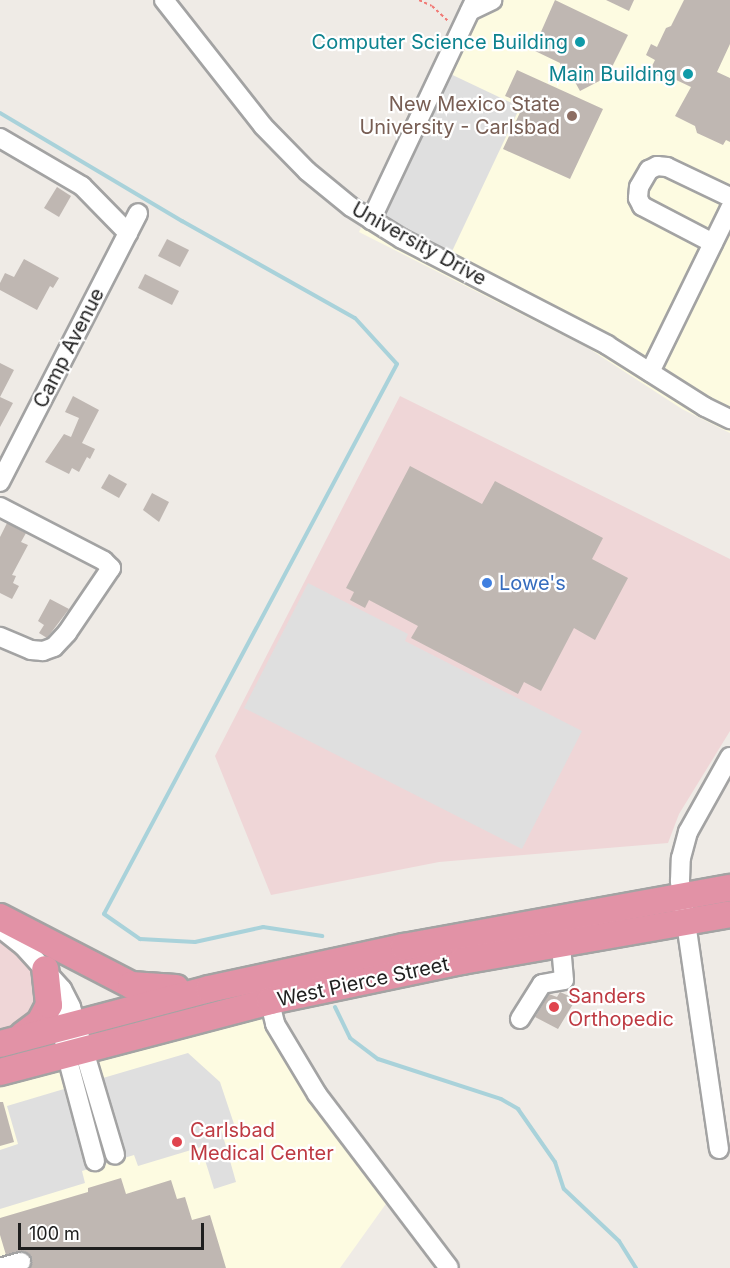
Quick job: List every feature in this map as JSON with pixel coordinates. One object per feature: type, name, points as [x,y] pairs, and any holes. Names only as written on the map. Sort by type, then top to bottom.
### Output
[{"type":"highway","name":"West Pierce Street","points":[[0,1072],[404,947],[681,895],[730,888]]},
{"type":"highway","name":"West Pierce Street","points":[[9,1042],[69,1024],[209,989],[267,989],[730,914]]},
{"type":"highway","points":[[0,917],[131,985],[209,989]]},
{"type":"highway","points":[[9,1042],[40,1022],[49,1005],[45,969]]},
{"type":"street","name":"University Drive","points":[[164,0],[281,145],[327,189],[371,220],[607,345],[705,407],[730,419]]},
{"type":"street","points":[[371,220],[473,5],[493,0]]},
{"type":"street","points":[[0,138],[81,186],[128,234]]},
{"type":"street","points":[[713,243],[642,206],[638,198],[639,187],[649,170],[657,166],[667,167],[730,197]]},
{"type":"street","points":[[650,372],[730,209]]},
{"type":"street","name":"Camp Avenue","points":[[0,482],[138,213]]},
{"type":"street","points":[[0,507],[104,561],[111,568],[67,633],[54,647],[43,651],[31,651],[0,638]]},
{"type":"street","points":[[719,1149],[688,920],[681,895],[683,844],[730,757]]},
{"type":"street","points":[[0,928],[23,946],[62,988],[95,1161]]},
{"type":"street","points":[[520,1019],[542,984],[564,980],[561,943]]},
{"type":"street","points":[[267,989],[275,1024],[317,1094],[449,1268]]},
{"type":"street","points":[[73,1051],[115,1155]]},
{"type":"street","points":[[1,1266],[21,1262]]},
{"type":"path","points":[[419,0],[432,6],[442,17],[462,28]]},
{"type":"shaded area","name":"New Mexico State University - Carlsbad","points":[[468,0],[730,0],[730,433],[682,409],[588,348],[359,232]]},
{"type":"shaded area","points":[[442,70],[520,107],[447,262],[371,220]]},
{"type":"shaded area","points":[[400,396],[730,559],[730,731],[679,814],[668,843],[439,862],[271,895],[215,756]]},
{"type":"shaded area","points":[[308,583],[408,634],[405,641],[582,731],[522,849],[244,708]]},
{"type":"shaded area","points":[[0,928],[13,938],[50,995],[0,1044]]},
{"type":"shaded area","name":"Carlsbad Medical Center","points":[[270,1001],[275,1024],[393,1194],[340,1268],[0,1268],[0,1073]]},
{"type":"shaded area","points":[[188,1053],[220,1082],[234,1124],[221,1129],[236,1182],[214,1189],[201,1147],[138,1166],[134,1155],[82,1171],[85,1183],[0,1209],[0,1150],[18,1144],[7,1106],[64,1089],[83,1157],[123,1145],[103,1078]]},
{"type":"building","name":"Computer Science Building","points":[[555,0],[628,35],[607,77],[580,91],[570,73],[562,69],[560,63],[533,50]]},
{"type":"building","points":[[606,0],[634,0],[629,11]]},
{"type":"building","name":"Main Building","points":[[684,0],[730,0],[730,44],[717,72],[730,78],[730,142],[726,140],[723,145],[697,133],[695,126],[675,116],[691,87],[670,77],[665,79],[649,72],[655,60],[646,55],[651,44],[657,47]]},
{"type":"building","points":[[517,70],[603,109],[570,179],[503,149],[524,104],[505,96]]},
{"type":"building","points":[[57,187],[71,196],[59,217],[44,208]]},
{"type":"building","points":[[167,239],[189,250],[180,267],[158,256]]},
{"type":"building","points":[[24,259],[59,278],[53,288],[50,286],[37,310],[0,290],[0,283],[5,273],[14,277]]},
{"type":"building","points":[[145,274],[179,291],[172,305],[138,288]]},
{"type":"building","points":[[0,363],[14,370],[0,397]]},
{"type":"building","points":[[73,396],[99,410],[82,443],[95,449],[90,459],[87,457],[79,472],[72,468],[69,474],[45,462],[64,434],[71,437],[79,418],[65,412]]},
{"type":"building","points":[[0,397],[13,403],[0,427]]},
{"type":"building","name":"Lowe's","points":[[410,466],[482,504],[495,481],[603,538],[592,559],[628,578],[595,640],[574,628],[541,691],[524,682],[518,694],[411,638],[418,626],[369,600],[365,608],[350,600],[354,592],[346,588]]},
{"type":"building","points":[[109,474],[127,484],[119,498],[101,488]]},
{"type":"building","points":[[152,493],[169,502],[159,522],[143,510]]},
{"type":"building","points":[[7,523],[26,533],[21,542],[28,545],[12,575],[16,576],[13,583],[19,586],[12,599],[0,593],[0,537]]},
{"type":"building","points":[[50,599],[69,609],[47,638],[39,633],[44,625],[38,621]]},
{"type":"building","name":"Sanders Orthopedic","points":[[560,992],[576,999],[558,1029],[535,1017],[549,994],[557,997]]},
{"type":"building","points":[[0,1102],[3,1102],[14,1142],[0,1146]]},
{"type":"building","points":[[121,1178],[126,1194],[171,1180],[177,1199],[185,1197],[192,1220],[210,1215],[226,1268],[30,1268],[32,1258],[24,1251],[6,1255],[0,1235],[0,1218],[88,1192],[88,1188]]},
{"type":"waterway","points":[[0,113],[182,221],[355,318],[397,364],[104,914],[140,939],[195,942],[263,927],[322,936]]},
{"type":"waterway","points":[[335,1007],[350,1038],[378,1059],[501,1099],[518,1109],[555,1162],[564,1189],[619,1241],[636,1268]]},
{"type":"place","name":"Computer Science Building","points":[[580,42]]},
{"type":"place","name":"Main Building","points":[[688,74]]},
{"type":"place","name":"New Mexico State University - Carlsbad","points":[[572,116]]},
{"type":"place","name":"Lowe's","points":[[487,583]]},
{"type":"place","name":"Sanders Orthopedic","points":[[554,1007]]},
{"type":"place","name":"Carlsbad Medical Center","points":[[177,1142]]}]
